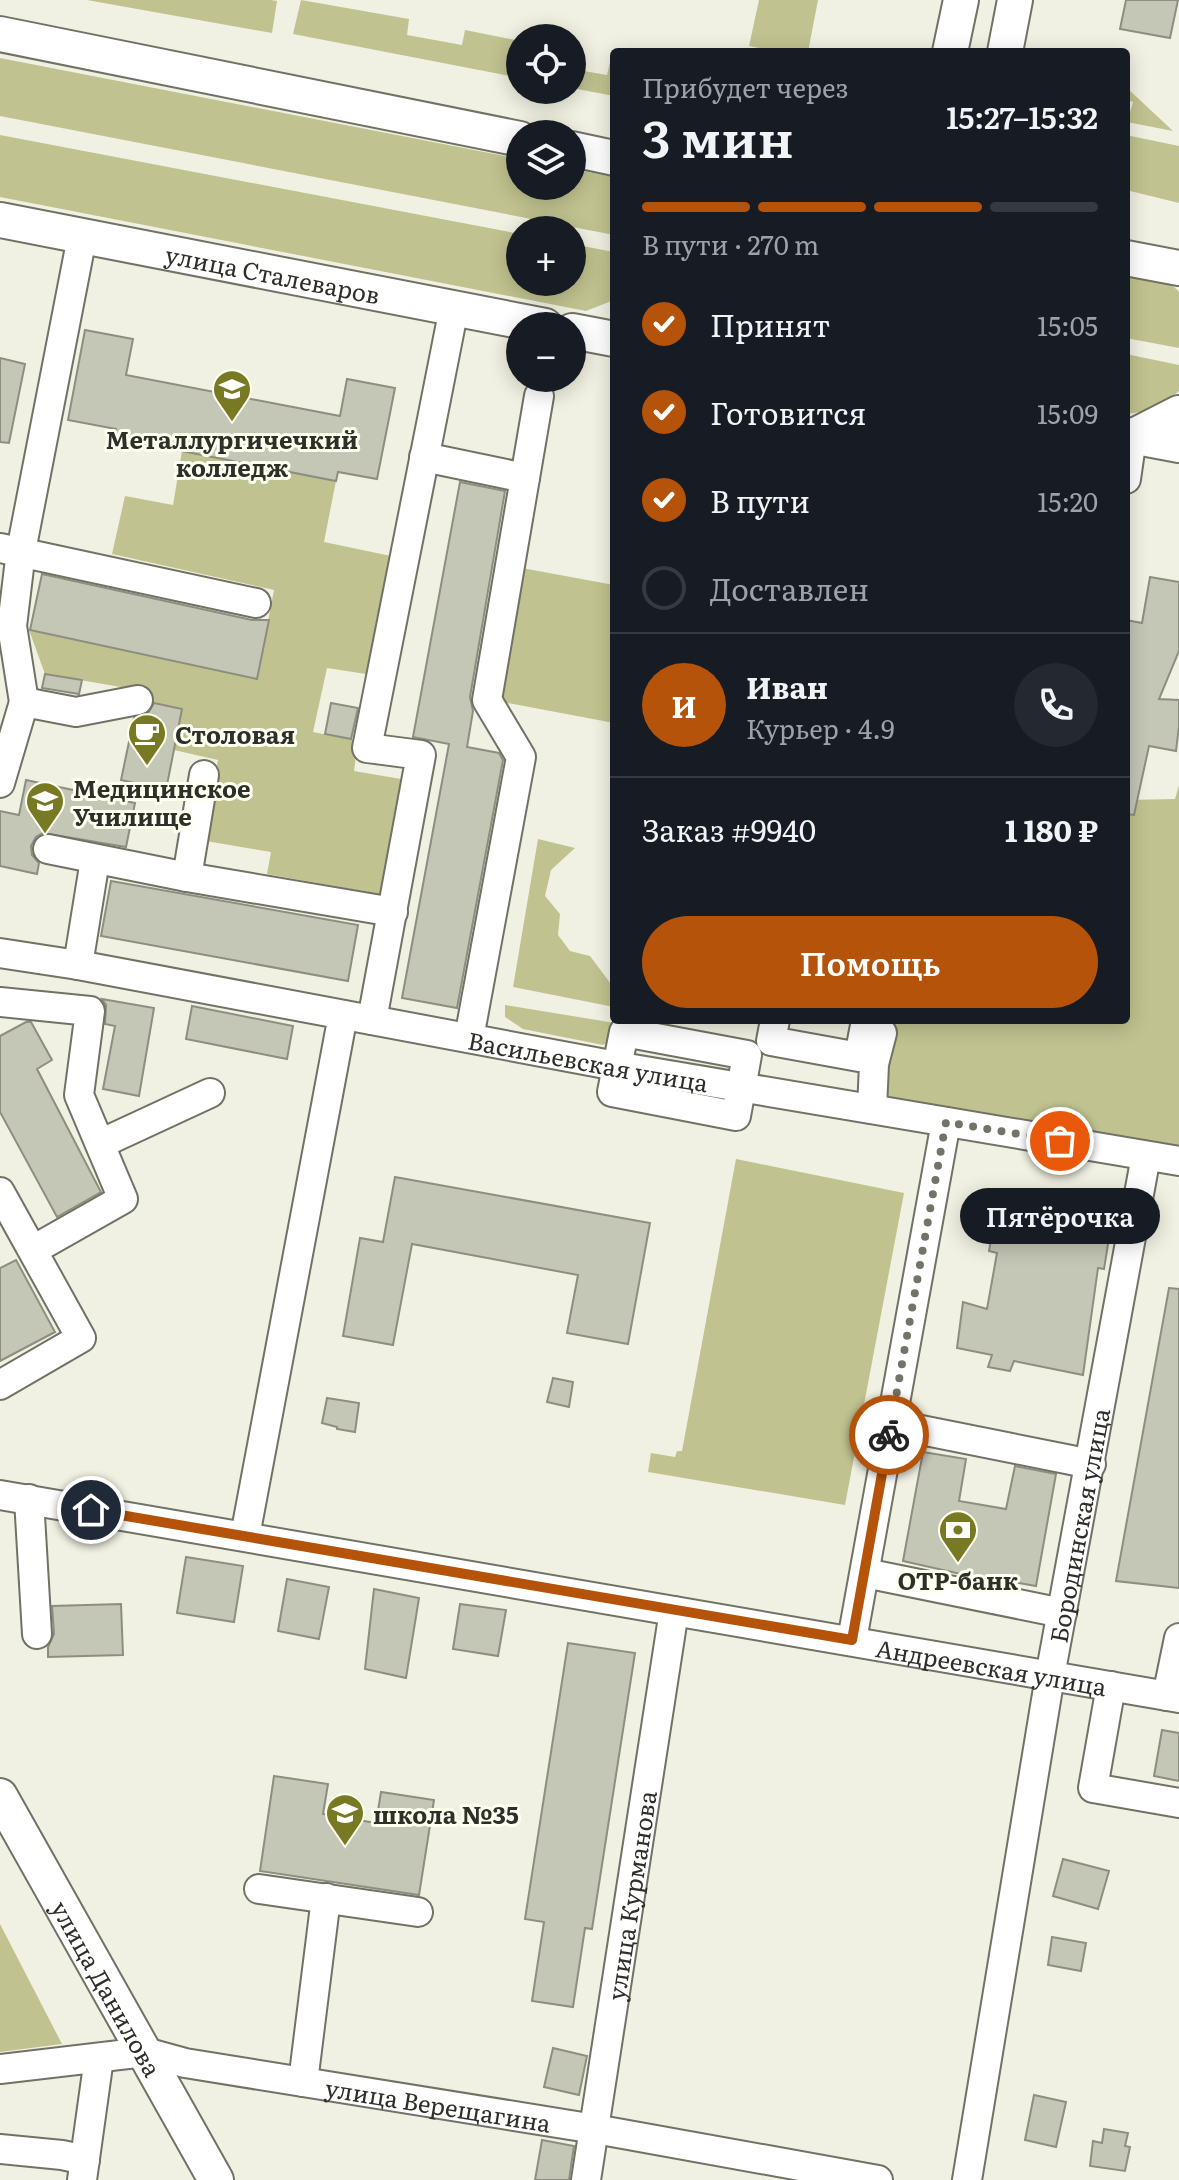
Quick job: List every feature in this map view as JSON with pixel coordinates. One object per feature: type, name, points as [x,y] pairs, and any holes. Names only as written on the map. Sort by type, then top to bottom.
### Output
[{"type":"main road","points":[[951,48],[961,0]]},
{"type":"main road","points":[[1006,48],[1015,0]]},
{"type":"main road","points":[[0,34],[506,136]]},
{"type":"main road","points":[[586,152],[610,157]]},
{"type":"main road","name":"улица Сталеваров","points":[[0,220],[506,318]]},
{"type":"main road","points":[[1130,259],[1177,271]]},
{"type":"main road","points":[[586,334],[610,338]]},
{"type":"main road","points":[[1130,436],[1179,413]]},
{"type":"main road","points":[[1130,436],[1179,445]]},
{"type":"main road","name":"улица Данилова","points":[[0,1796],[216,2180]]},
{"type":"street","points":[[0,783],[24,702],[12,626],[10,550],[82,237]]},
{"type":"street","points":[[372,1020],[421,755],[367,748],[454,308]]},
{"type":"street","points":[[469,1038],[521,757],[487,700],[539,396]]},
{"type":"street","points":[[424,457],[525,478]]},
{"type":"street","points":[[10,550],[256,603]]},
{"type":"street","points":[[24,702],[76,712],[138,700]]},
{"type":"street","points":[[187,877],[204,775]]},
{"type":"street","points":[[48,849],[187,877],[393,912]]},
{"type":"street","points":[[78,965],[95,860]]},
{"type":"street","name":"Васильевская улица","points":[[0,953],[617,1066],[1179,1161]]},
{"type":"street","points":[[0,1002],[90,1011],[79,1095],[123,1199],[33,1250]]},
{"type":"street","points":[[245,1536],[343,1015]]},
{"type":"street","points":[[774,1024],[771,1041],[859,1057],[875,1024]]},
{"type":"street","points":[[872,1109],[875,1024]]},
{"type":"street","points":[[100,1144],[210,1093]]},
{"type":"street","points":[[852,1640],[946,1122]]},
{"type":"street","name":"Бородинская улица","points":[[967,2180],[1050,1676],[1146,1156]]},
{"type":"street","points":[[0,1192],[81,1338],[0,1385]]},
{"type":"street","points":[[891,1424],[1091,1464]]},
{"type":"street","name":"Андреевская улица","points":[[0,1495],[1173,1697]]},
{"type":"street","points":[[29,1499],[37,1634]]},
{"type":"street","points":[[865,1573],[1062,1613]]},
{"type":"street","name":"улица Курманова","points":[[586,2180],[674,1611]]},
{"type":"street","points":[[1173,1697],[1179,1638]]},
{"type":"street","points":[[1111,1686],[1093,1788],[1179,1803]]},
{"type":"street","points":[[259,1889],[418,1912]]},
{"type":"street","points":[[303,2082],[326,1898]]},
{"type":"street","name":"улица Верещагина","points":[[0,2069],[145,2052],[185,2063],[595,2129],[878,2180]]},
{"type":"street","points":[[0,2149],[62,2155],[83,2170],[99,2058]]},
{"type":"green space","points":[[87,0],[271,0],[277,1],[272,33]]},
{"type":"green space","points":[[301,0],[409,19],[407,35],[462,45],[465,30],[506,38],[506,75],[293,34]]},
{"type":"green space","points":[[759,0],[818,0],[809,48],[749,46]]},
{"type":"green space","points":[[0,58],[506,156],[506,200],[586,200],[586,172],[610,176],[610,234],[586,230],[586,216],[516,216],[0,116]]},
{"type":"green space","points":[[610,62],[610,95],[586,91],[586,71],[607,75]]},
{"type":"green space","points":[[1130,91],[1173,131],[1130,123],[1133,102],[1130,101]]},
{"type":"green space","points":[[0,135],[506,231],[506,295],[0,197]]},
{"type":"green space","points":[[1130,136],[1179,146],[1179,203],[1130,191]]},
{"type":"green space","points":[[586,247],[610,251],[610,302],[586,311],[509,296],[586,296]]},
{"type":"green space","points":[[1130,275],[1162,281],[1179,292],[1179,348],[1130,339]]},
{"type":"green space","points":[[1130,355],[1179,365],[1179,391],[1141,412],[1130,413]]},
{"type":"green space","points":[[182,451],[336,481],[324,542],[391,556],[366,674],[327,668],[313,732],[358,741],[354,771],[407,780],[385,895],[267,874],[271,852],[200,840],[218,760],[174,750],[182,709],[138,700],[138,690],[45,674],[29,630],[257,678],[274,590],[112,554],[125,496],[173,505]]},
{"type":"green space","points":[[522,568],[610,584],[610,722],[497,701]]},
{"type":"green space","points":[[1179,785],[1179,1153],[877,1102],[888,1024],[1130,1024],[1130,800],[1175,799]]},
{"type":"green space","points":[[538,839],[575,848],[551,870],[545,896],[560,914],[558,935],[570,951],[590,956],[610,983],[610,1006],[513,987]]},
{"type":"green space","points":[[505,1005],[615,1024],[612,1040],[603,1045],[523,1029],[505,1017]]},
{"type":"green space","points":[[736,1159],[904,1193],[845,1505],[648,1472],[651,1453],[675,1457],[677,1451],[682,1451]]},
{"type":"green space","points":[[0,1924],[62,2044],[0,2052]]},
{"type":"building","points":[[1126,0],[1178,0],[1170,38],[1120,29]]},
{"type":"building","name":"Металлургичечкий колледж","points":[[85,330],[133,339],[126,375],[340,416],[347,379],[395,388],[377,479],[338,472],[336,481],[114,438],[116,429],[68,420]]},
{"type":"building","points":[[0,358],[25,364],[9,443],[0,442]]},
{"type":"building","points":[[460,482],[505,491],[470,697],[473,711],[467,747],[499,753],[503,760],[457,1008],[402,998],[449,744],[413,737]]},
{"type":"building","points":[[42,574],[252,620],[269,620],[257,679],[30,630]]},
{"type":"building","points":[[1150,577],[1179,582],[1179,651],[1159,699],[1179,700],[1176,751],[1149,746],[1134,815],[1130,814],[1130,621],[1142,623]]},
{"type":"building","points":[[45,674],[82,680],[79,694],[42,688]]},
{"type":"building","name":"Столовая","points":[[154,703],[182,709],[166,790],[121,780],[134,718],[148,713]]},
{"type":"building","points":[[331,703],[358,708],[351,739],[325,734]]},
{"type":"building","points":[[26,780],[135,803],[126,847],[43,833],[36,837],[31,846],[32,855],[39,863],[37,874],[0,866],[0,811],[19,815]]},
{"type":"building","points":[[111,881],[358,925],[348,981],[101,936]]},
{"type":"building","points":[[102,999],[154,1008],[139,1096],[103,1089],[115,1026],[105,1024],[106,1005]]},
{"type":"building","points":[[192,1006],[293,1026],[287,1059],[186,1039]]},
{"type":"building","points":[[31,1022],[52,1060],[37,1069],[101,1192],[57,1217],[0,1112],[0,1036]]},
{"type":"building","points":[[395,1177],[650,1223],[628,1344],[567,1333],[578,1275],[412,1244],[393,1345],[343,1336],[360,1238],[383,1242]]},
{"type":"building","points":[[994,1221],[1109,1238],[1104,1269],[1098,1268],[1083,1375],[1014,1361],[1010,1371],[988,1367],[992,1355],[957,1348],[963,1302],[987,1309],[997,1253],[989,1251]]},
{"type":"building","points":[[16,1260],[55,1332],[0,1361],[0,1268]]},
{"type":"building","points":[[1169,1288],[1179,1289],[1179,1588],[1116,1581]]},
{"type":"building","points":[[553,1378],[573,1382],[569,1407],[547,1402]]},
{"type":"building","points":[[327,1398],[359,1403],[355,1432],[322,1423]]},
{"type":"building","points":[[923,1452],[966,1459],[959,1501],[1006,1509],[1015,1466],[1056,1474],[1036,1586],[997,1579],[996,1582],[903,1561]]},
{"type":"building","points":[[186,1557],[243,1566],[234,1622],[177,1613]]},
{"type":"building","points":[[287,1579],[329,1587],[319,1639],[278,1631]]},
{"type":"building","points":[[374,1589],[419,1598],[406,1678],[365,1669]]},
{"type":"building","points":[[121,1604],[123,1655],[48,1657],[48,1647],[54,1634],[52,1606]]},
{"type":"building","points":[[460,1604],[506,1610],[498,1656],[453,1649]]},
{"type":"building","points":[[568,1643],[635,1653],[592,1929],[585,1928],[573,2007],[532,2001],[544,1922],[525,1919]]},
{"type":"building","points":[[1162,1730],[1179,1733],[1179,1781],[1154,1776]]},
{"type":"building","name":"школа №35","points":[[274,1776],[328,1784],[323,1814],[376,1823],[381,1792],[434,1800],[419,1895],[260,1871]]},
{"type":"building","points":[[1063,1859],[1109,1871],[1098,1909],[1053,1896]]},
{"type":"building","points":[[1052,1937],[1086,1943],[1081,1971],[1048,1965]]},
{"type":"building","points":[[553,2048],[587,2056],[579,2095],[544,2087]]},
{"type":"building","points":[[1034,2095],[1066,2102],[1056,2147],[1025,2140]]},
{"type":"building","points":[[1104,2129],[1128,2133],[1125,2146],[1130,2147],[1125,2171],[1090,2166],[1093,2141],[1102,2143]]},
{"type":"building","points":[[542,2140],[574,2146],[569,2180],[535,2180]]},
{"type":"way so far","points":[[889,1435],[946,1122],[1060,1141]]},
{"type":"place","name":"Металлургичечкий колледж","points":[[232,423]]},
{"type":"place","name":"Столовая","points":[[147,767]]},
{"type":"place","name":"Медицинское Училище","points":[[45,835]]},
{"type":"place","name":"Пятёрочка","points":[[1060,1141]]},
{"type":"place","name":"OTP-банк","points":[[958,1564]]},
{"type":"place","name":"школа №35","points":[[345,1847]]},
{"type":"route","points":[[91,1510],[852,1640],[889,1435]]}]
